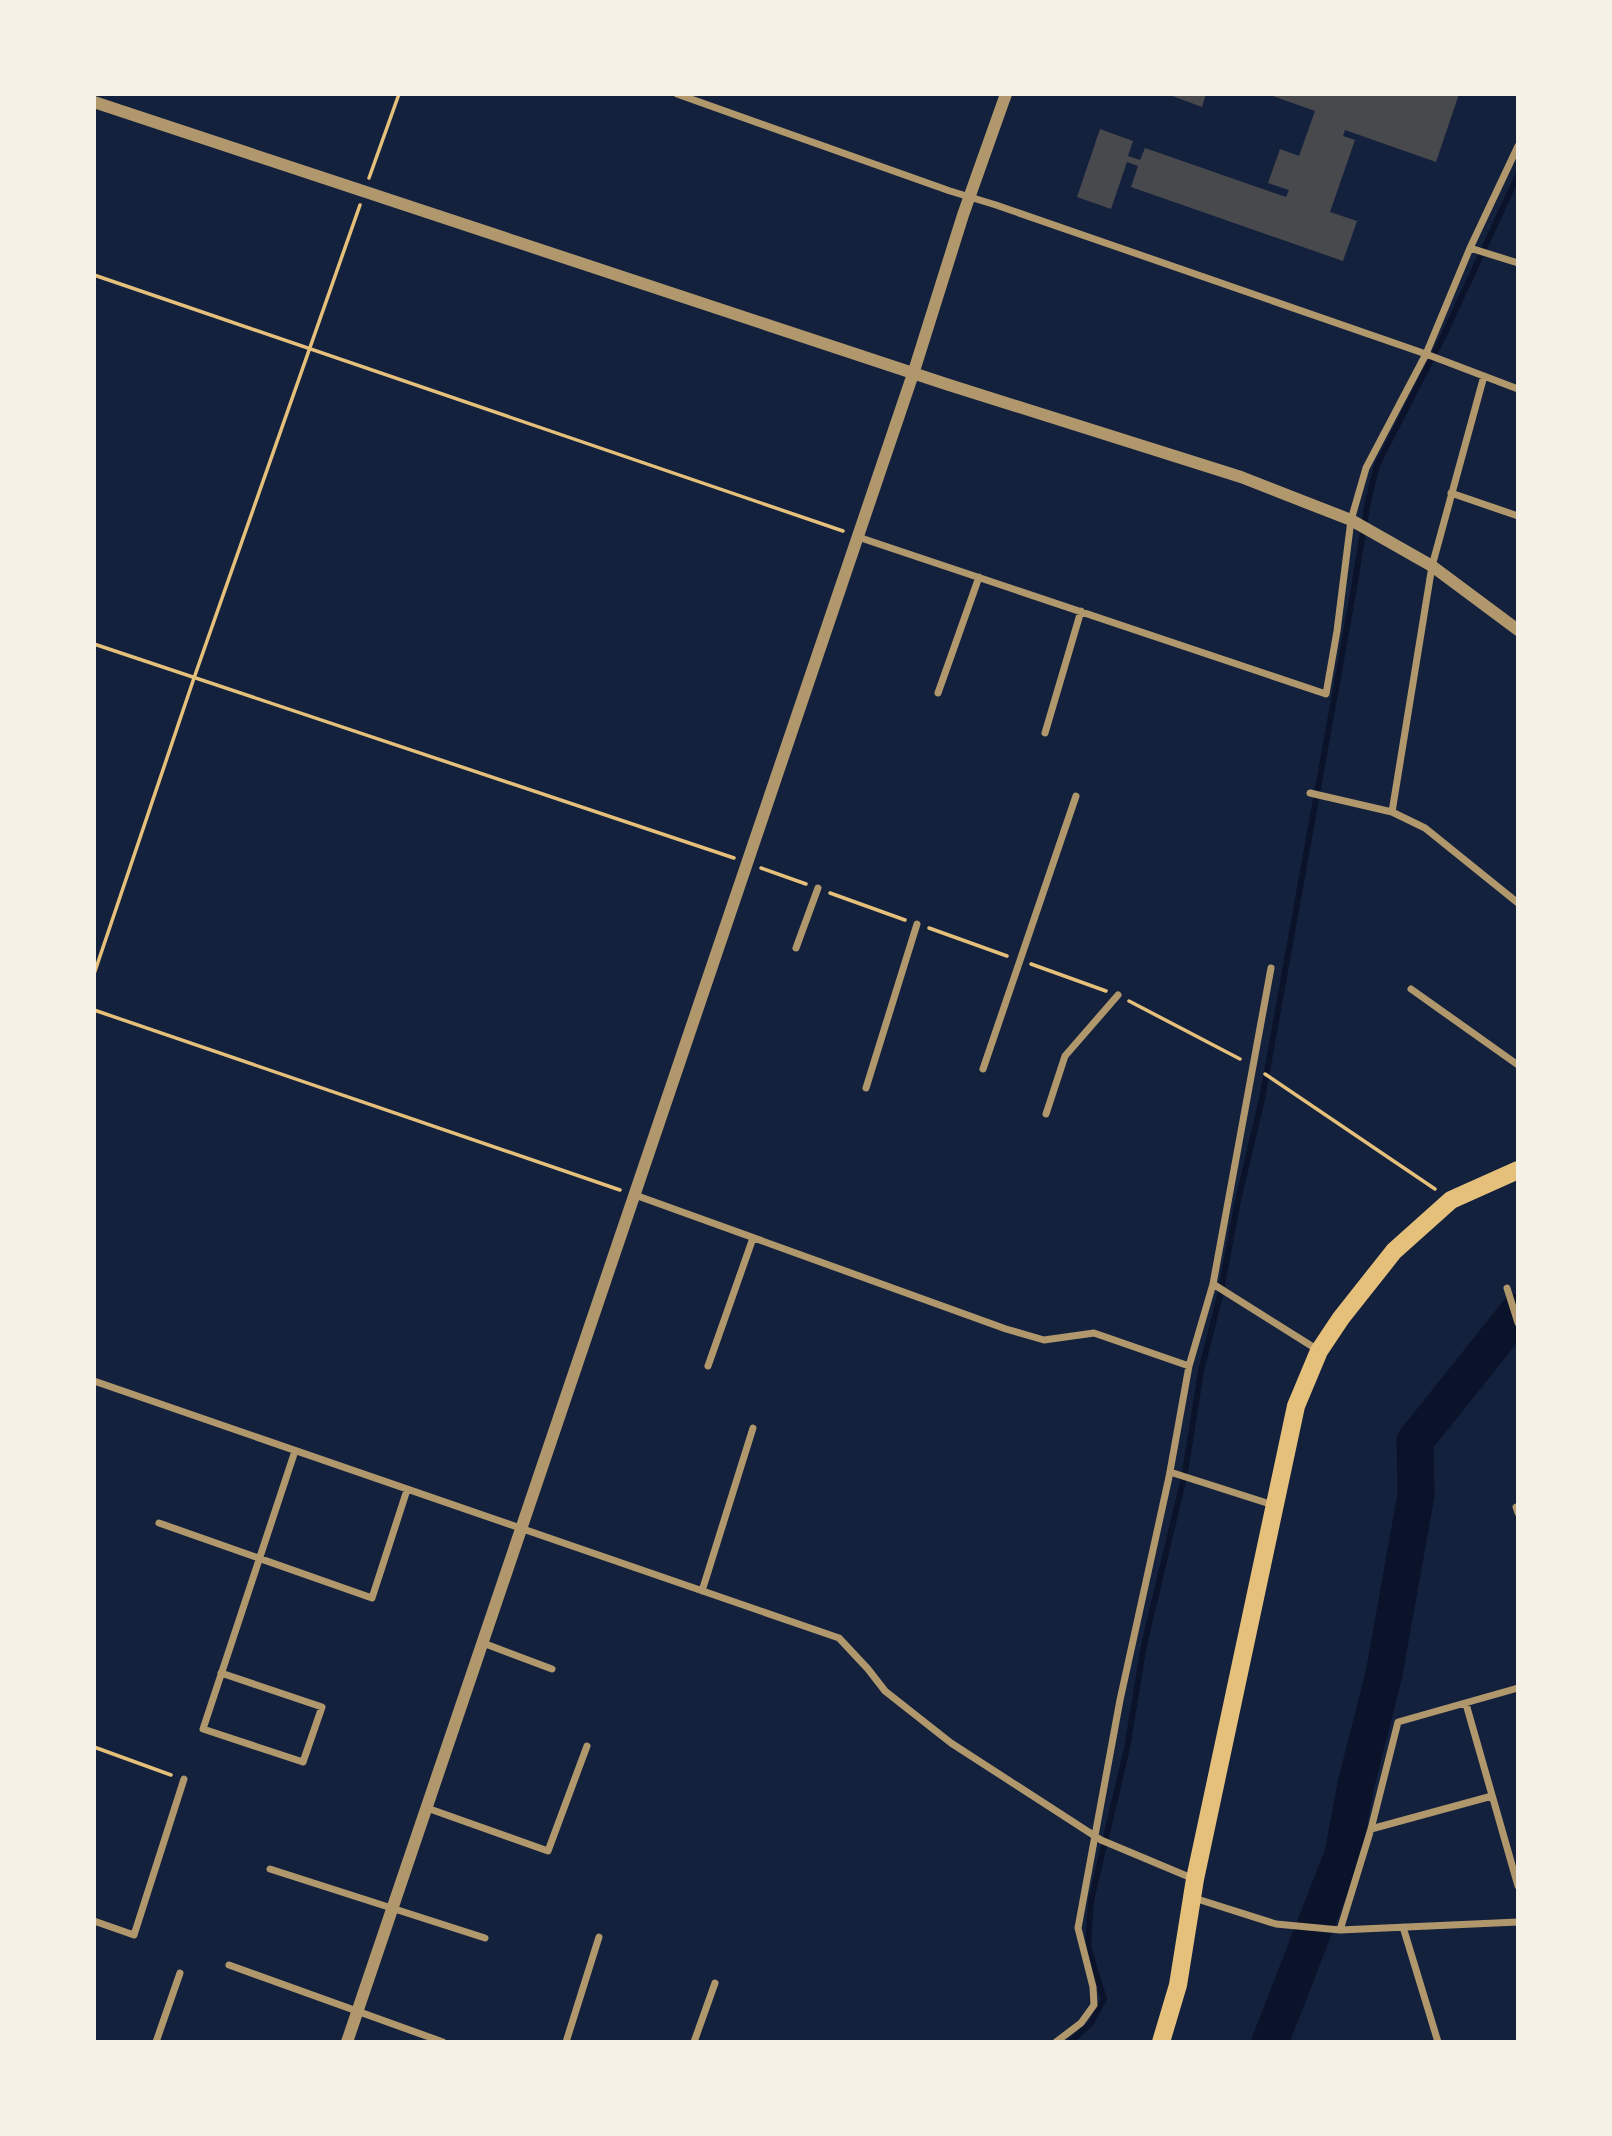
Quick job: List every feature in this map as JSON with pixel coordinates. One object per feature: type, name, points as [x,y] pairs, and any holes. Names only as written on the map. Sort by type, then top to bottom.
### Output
[{"type":"main road","points":[[1161,2042],[1178,1985],[1193,1888],[1296,1406],[1319,1351],[1341,1318],[1394,1251],[1451,1200],[1517,1170]]},
{"type":"street","points":[[677,94],[1426,354],[1517,389]]},
{"type":"street","points":[[348,2042],[1006,94]]},
{"type":"street","points":[[94,102],[1241,477],[1352,520],[1432,566],[1517,630]]},
{"type":"street","points":[[858,537],[1326,694],[1338,631],[1352,520],[1366,468],[1426,354],[1470,248],[1517,146]]},
{"type":"street","points":[[1470,248],[1517,263]]},
{"type":"street","points":[[1392,812],[1432,566],[1484,376]]},
{"type":"street","points":[[1451,493],[1517,516]]},
{"type":"street","points":[[938,693],[979,577]]},
{"type":"street","points":[[1045,733],[1081,611]]},
{"type":"street","points":[[1310,793],[1392,812],[1424,828],[1517,903]]},
{"type":"street","points":[[983,1069],[1076,796]]},
{"type":"street","points":[[796,948],[818,888]]},
{"type":"street","points":[[866,1088],[917,924]]},
{"type":"street","points":[[1056,2042],[1081,2023],[1094,2005],[1093,1987],[1079,1928],[1120,1700],[1170,1472],[1189,1366],[1213,1284],[1271,968]]},
{"type":"street","points":[[1412,989],[1517,1065]]},
{"type":"street","points":[[1046,1114],[1065,1056],[1118,995]]},
{"type":"street","points":[[635,1195],[1006,1329],[1044,1340],[1094,1333],[1189,1366]]},
{"type":"street","points":[[708,1366],[753,1238]]},
{"type":"street","points":[[1213,1284],[1319,1351]]},
{"type":"street","points":[[1507,1288],[1517,1322]]},
{"type":"street","points":[[94,1381],[839,1638],[885,1691],[942,1735],[1095,1836],[1193,1888],[1276,1924],[1340,1930],[1517,1923]]},
{"type":"street","points":[[702,1591],[753,1428]]},
{"type":"street","points":[[222,1672],[322,1707],[303,1762],[203,1729],[295,1451]]},
{"type":"street","points":[[1170,1472],[1274,1505]]},
{"type":"street","points":[[159,1522],[372,1598],[407,1490]]},
{"type":"street","points":[[483,1643],[552,1669]]},
{"type":"street","points":[[1340,1930],[1371,1829],[1398,1722],[1517,1688]]},
{"type":"street","points":[[1466,1704],[1517,1886]]},
{"type":"street","points":[[427,1808],[548,1851],[587,1746]]},
{"type":"street","points":[[94,1921],[134,1935],[184,1779]]},
{"type":"street","points":[[1371,1829],[1492,1797]]},
{"type":"street","points":[[270,1869],[485,1938]]},
{"type":"street","points":[[1403,1927],[1438,2042]]},
{"type":"street","points":[[566,2042],[599,1937]]},
{"type":"street","points":[[229,1965],[443,2042]]},
{"type":"street","points":[[156,2042],[180,1973]]},
{"type":"street","points":[[694,2042],[715,1983]]},
{"type":"path","points":[[94,974],[194,678],[399,94]]},
{"type":"path","points":[[94,275],[858,537]]},
{"type":"path","points":[[94,644],[748,863]]},
{"type":"path","points":[[94,1010],[635,1195]]},
{"type":"path","points":[[1261,1071],[1451,1200]]},
{"type":"path","points":[[94,1747],[184,1779]]},
{"type":"building","points":[[1167,94],[1206,94],[1202,107]]},
{"type":"building","points":[[1267,94],[1459,94],[1436,162],[1345,130],[1343,136],[1355,140],[1330,212],[1357,221],[1343,261],[1131,187],[1138,166],[1127,162],[1111,209],[1077,197],[1100,129],[1133,141],[1128,156],[1140,160],[1145,148],[1286,197],[1289,190],[1268,183],[1280,149],[1299,156],[1315,111]]},
{"type":"waterway","points":[[1070,2042],[1091,2023],[1104,1999],[1088,1946],[1091,1901],[1127,1748],[1144,1645],[1185,1473],[1201,1371],[1220,1296],[1237,1205],[1262,1099],[1368,501],[1377,465],[1444,335],[1518,175]]},
{"type":"waterway","points":[[1270,2042],[1343,1854],[1356,1784],[1384,1674],[1416,1495],[1415,1441],[1518,1312]]}]
